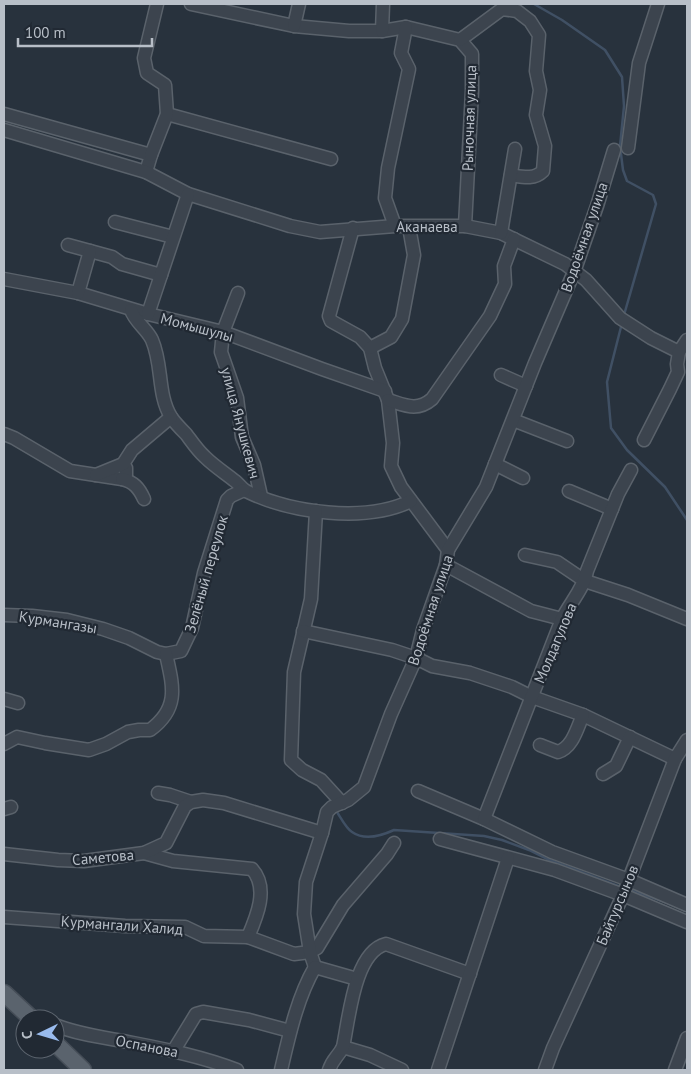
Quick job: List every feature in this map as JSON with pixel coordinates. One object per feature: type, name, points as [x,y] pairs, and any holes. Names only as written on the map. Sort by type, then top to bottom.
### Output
[{"type":"main road","points":[[4,993],[21,1009]]},
{"type":"main road","points":[[65,1052],[83,1070]]},
{"type":"street","points":[[146,172],[150,155],[167,114],[165,85],[147,73],[144,58],[157,4]]},
{"type":"street","points":[[191,4],[294,26],[349,31],[382,31],[406,27],[460,40],[502,9],[517,11],[530,21],[538,35],[536,71],[540,90],[536,115],[545,146],[544,171],[538,176],[511,175]]},
{"type":"street","points":[[294,26],[299,4]]},
{"type":"street","points":[[382,31],[383,4]]},
{"type":"street","points":[[628,148],[639,63],[658,4]]},
{"type":"street","points":[[395,226],[385,198],[388,168],[409,69],[401,53],[406,27]]},
{"type":"street","name":"Рыночная улица","points":[[460,40],[472,54],[472,91],[465,226]]},
{"type":"street","points":[[4,114],[150,155]]},
{"type":"street","points":[[167,114],[331,158]]},
{"type":"street","name":"Аканаева","points":[[4,130],[146,172],[188,194],[290,226],[320,232],[395,226],[465,226],[501,233],[565,264],[604,298],[624,321],[651,338],[679,352]]},
{"type":"street","points":[[501,233],[515,149]]},
{"type":"street","name":"Водоёмная улица","points":[[310,952],[304,914],[306,882],[327,812],[364,786],[416,658],[423,630],[446,565],[448,550],[486,487],[574,272],[614,150]]},
{"type":"street","points":[[148,314],[188,194]]},
{"type":"street","points":[[115,222],[127,230],[173,237]]},
{"type":"street","points":[[370,348],[391,337],[402,319],[414,254],[409,227]]},
{"type":"street","points":[[353,228],[329,316],[331,322],[360,337],[370,348],[375,368],[386,395],[393,442],[391,466],[401,488],[448,550]]},
{"type":"street","points":[[386,395],[412,407],[424,406],[432,399],[490,316],[505,284],[504,266],[514,239]]},
{"type":"street","points":[[68,245],[112,257],[122,264],[161,275]]},
{"type":"street","points":[[78,293],[90,251]]},
{"type":"street","name":"Момышулы","points":[[4,279],[78,293],[131,310],[223,332],[386,395]]},
{"type":"street","name":"улица Янушкевич","points":[[238,293],[223,332],[221,352],[238,398],[242,437],[254,464],[261,496]]},
{"type":"street","points":[[131,310],[133,317],[152,338],[159,361],[164,400],[171,417],[204,456],[244,490],[276,504],[316,511],[369,513],[398,507],[411,501]]},
{"type":"street","points":[[644,440],[670,389],[682,373],[677,364],[679,352],[687,340]]},
{"type":"street","points":[[501,375],[526,386]]},
{"type":"street","points":[[94,475],[123,464],[132,450],[171,417]]},
{"type":"street","points":[[513,420],[567,441]]},
{"type":"street","points":[[4,434],[70,471],[131,481],[140,490],[144,499]]},
{"type":"street","points":[[122,479],[126,475],[126,468],[123,464]]},
{"type":"street","points":[[495,464],[523,478]]},
{"type":"street","name":"Молдагулова","points":[[484,819],[562,619],[570,603],[585,582],[587,571],[612,509],[631,470]]},
{"type":"street","name":"Зелёный переулок","points":[[166,654],[181,651],[192,628],[204,573],[228,500],[231,496],[244,490]]},
{"type":"street","points":[[569,491],[612,509]]},
{"type":"street","points":[[316,511],[311,599],[294,672],[291,760],[302,770],[321,780],[342,803]]},
{"type":"street","points":[[525,555],[557,562],[585,582],[628,596],[687,619]]},
{"type":"street","points":[[446,565],[531,611],[562,619]]},
{"type":"street","name":"Курмангазы","points":[[4,615],[66,620],[103,629],[166,654]]},
{"type":"street","points":[[304,631],[392,650],[432,666],[470,674],[512,687],[532,697],[583,715],[676,759]]},
{"type":"street","points":[[4,744],[17,737],[89,750],[106,744],[128,732],[150,730],[159,723],[170,708],[174,688],[166,654]]},
{"type":"street","points":[[4,699],[18,703]]},
{"type":"street","points":[[540,745],[558,752],[564,750],[570,744],[583,715]]},
{"type":"street","points":[[603,774],[616,766],[630,737]]},
{"type":"street","name":"Байтурсынов","points":[[545,1070],[553,1048],[623,895],[676,759],[687,740]]},
{"type":"street","points":[[418,792],[484,819],[552,852],[629,880],[687,904]]},
{"type":"street","points":[[158,793],[191,802],[203,800],[224,803],[322,833]]},
{"type":"street","name":"Саметова","points":[[4,854],[58,860],[84,860],[144,853],[166,843],[185,806],[191,802]]},
{"type":"street","points":[[440,839],[555,870],[623,895],[687,922]]},
{"type":"street","points":[[281,1070],[290,1031],[309,977],[315,967],[310,952],[317,948],[343,905],[387,854],[394,843]]},
{"type":"street","points":[[144,853],[173,861],[252,870],[259,877],[261,898],[257,917],[248,937]]},
{"type":"street","points":[[438,1070],[508,858]]},
{"type":"street","name":"Курмангали Халид","points":[[4,917],[125,926],[185,927],[204,936],[248,937],[294,954],[310,952]]},
{"type":"street","points":[[329,1070],[332,1060],[344,1047],[357,979],[370,953],[380,946],[386,944],[470,974]]},
{"type":"street","points":[[315,967],[357,979]]},
{"type":"street","points":[[174,1050],[196,1014],[203,1012],[249,1020],[290,1031]]},
{"type":"street","name":"Оспанова","points":[[65,1028],[102,1037],[174,1050],[212,1060],[237,1070]]},
{"type":"street","points":[[676,1070],[687,1038]]},
{"type":"street","points":[[344,1047],[370,1055],[402,1070]]},
{"type":"waterway","points":[[534,4],[562,20],[605,50],[622,77],[624,106],[620,146],[623,170],[627,181],[653,195],[656,204],[624,315]]},
{"type":"waterway","points":[[622,323],[607,382],[611,428],[627,450],[665,487],[687,520]]},
{"type":"waterway","points":[[337,812],[350,830],[357,835],[378,836],[394,830],[484,836],[502,840],[529,850],[547,859],[621,887]]},
{"type":"waterway","points":[[630,890],[665,902]]}]
